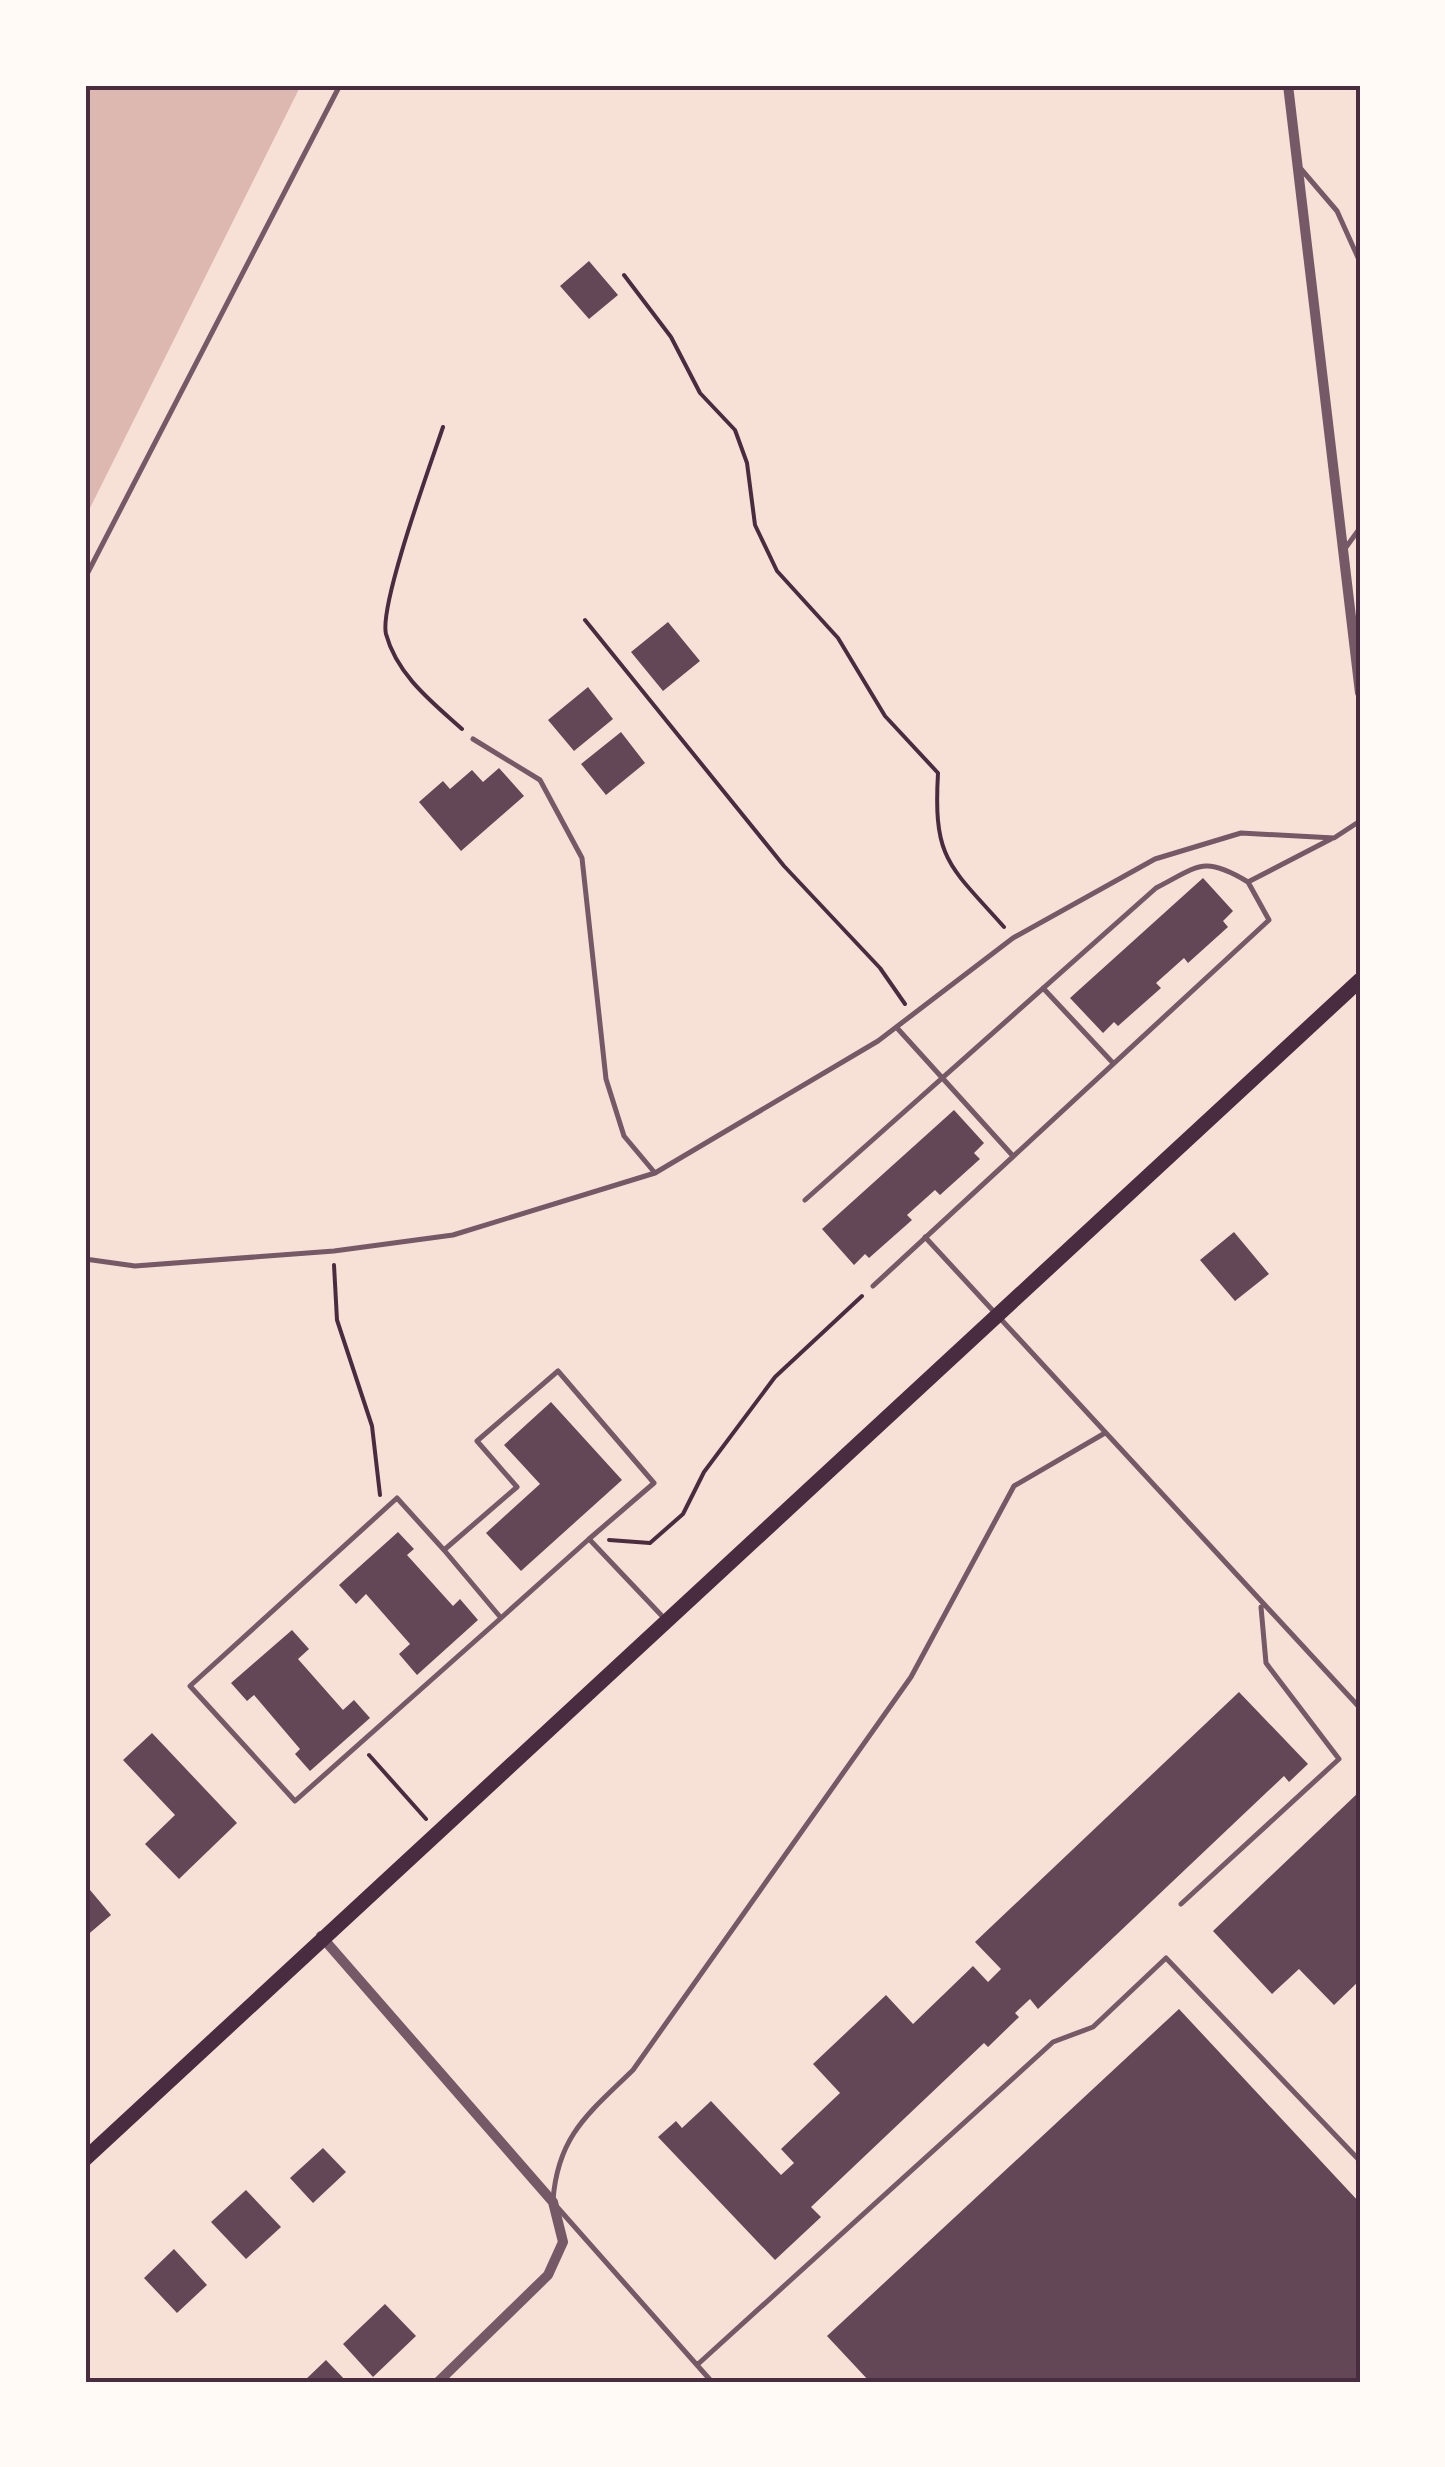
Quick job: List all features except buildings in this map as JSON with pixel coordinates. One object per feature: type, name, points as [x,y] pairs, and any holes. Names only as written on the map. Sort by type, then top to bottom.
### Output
[{"type":"main road","points":[[85,2159],[1360,980]]},
{"type":"street","points":[[1288,85],[1301,169],[1360,693]]},
{"type":"street","points":[[322,1936],[552,2202],[563,2242],[548,2276],[438,2382]]},
{"type":"lane","points":[[85,578],[340,85]]},
{"type":"lane","points":[[1301,169],[1337,211],[1360,262]]},
{"type":"lane","points":[[1342,552],[1360,528]]},
{"type":"lane","points":[[473,739],[540,780],[582,858],[606,1079],[624,1136],[654,1173]]},
{"type":"lane","points":[[1248,882],[1360,821]]},
{"type":"lane","points":[[85,1259],[134,1266],[452,1236],[654,1173],[897,1028],[1014,938],[1155,859],[1241,833],[1334,838]]},
{"type":"lane","points":[[805,1200],[1170,881],[1197,867],[1218,865],[1248,882],[1268,920],[873,1286]]},
{"type":"lane","points":[[1044,988],[1113,1064]]},
{"type":"lane","points":[[897,1028],[1013,1156]]},
{"type":"lane","points":[[925,1237],[1360,1708]]},
{"type":"lane","points":[[444,1550],[517,1487],[477,1441],[558,1371],[654,1483],[295,1802],[190,1686],[397,1498],[502,1618]]},
{"type":"lane","points":[[712,2382],[552,2202],[556,2162],[582,2120],[633,2070],[911,1677],[1014,1486],[1105,1434]]},
{"type":"lane","points":[[590,1539],[665,1620]]},
{"type":"lane","points":[[1182,1904],[1338,1759],[1266,1663],[1260,1604]]},
{"type":"lane","points":[[697,2366],[1052,2042],[1092,2027],[1166,1958],[1360,2161]]},
{"type":"path","points":[[624,274],[670,337],[700,394],[735,430],[746,463],[755,525],[778,570],[838,638],[886,716],[938,773],[935,823],[947,862],[1014,938]]},
{"type":"path","points":[[443,427],[397,566],[385,632],[413,686],[473,739]]},
{"type":"path","points":[[585,620],[784,866],[880,968],[913,1016]]},
{"type":"path","points":[[334,1250],[337,1320],[372,1426],[382,1512]]},
{"type":"path","points":[[590,1539],[650,1543],[683,1514],[704,1472],[775,1377],[873,1286]]},
{"type":"path","points":[[359,1744],[437,1830]]},
{"type":"shaded area","points":[[85,85],[301,85],[85,518]]}]
